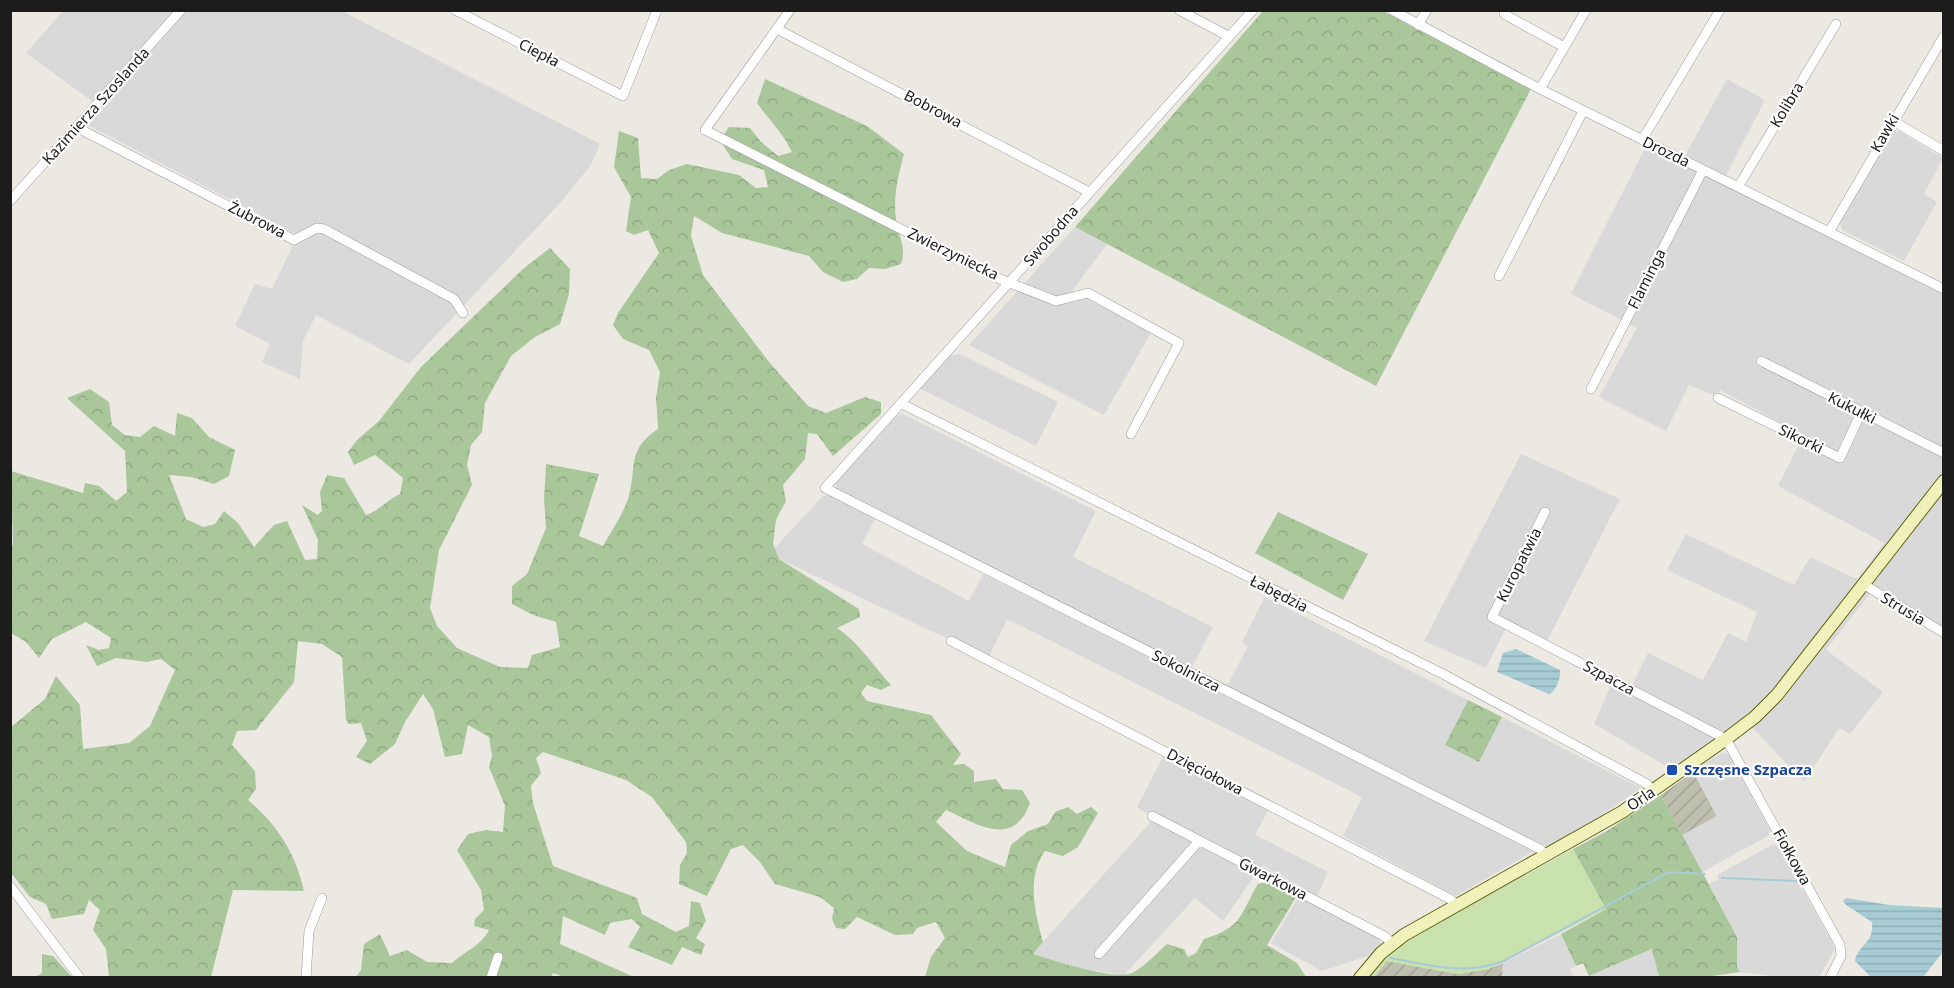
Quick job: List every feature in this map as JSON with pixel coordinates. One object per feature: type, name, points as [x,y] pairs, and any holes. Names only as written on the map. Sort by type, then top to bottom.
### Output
[{"type":"street","name":"Kazimierza Szoslanda","points":[[10,201],[181,10]]},
{"type":"street","name":"Ciepła","points":[[456,10],[623,96],[657,10]]},
{"type":"street","points":[[777,29],[790,10]]},
{"type":"street","points":[[1179,10],[1228,36]]},
{"type":"street","name":"Swobodna","points":[[825,488],[1253,10]]},
{"type":"street","name":"Drozda","points":[[1392,10],[1418,26],[1583,111],[1944,289]]},
{"type":"street","points":[[1418,26],[1427,10]]},
{"type":"street","points":[[1540,89],[1586,10]]},
{"type":"street","points":[[1642,140],[1720,10]]},
{"type":"street","points":[[1504,14],[1564,47]]},
{"type":"street","name":"Kolibra","points":[[1738,187],[1836,24]]},
{"type":"street","name":"Zwierzyniecka","points":[[777,29],[705,130],[990,273],[1056,301],[1088,293],[1179,343],[1131,434]]},
{"type":"street","name":"Bobrowa","points":[[777,29],[1089,192]]},
{"type":"street","name":"Kawki","points":[[1829,232],[1944,36]]},
{"type":"street","points":[[1499,276],[1583,111]]},
{"type":"street","points":[[1893,121],[1944,151]]},
{"type":"street","name":"Żubrowa","points":[[76,127],[294,240],[316,228],[324,229],[454,299],[463,313]]},
{"type":"street","name":"Flaminga","points":[[1592,388],[1703,170]]},
{"type":"street","name":"Kukułki","points":[[1761,361],[1944,453]]},
{"type":"street","name":"Sikorki","points":[[1718,398],[1840,458],[1861,413]]},
{"type":"street","name":"Łabędzia","points":[[902,404],[1443,674],[1647,784],[1652,791]]},
{"type":"street","name":"Orla","points":[[1360,978],[1392,943],[1603,824],[1755,717],[1777,694],[1944,481]]},
{"type":"street","name":"Sokolnicza","points":[[825,488],[1540,849],[1546,856]]},
{"type":"street","name":"Kuropatwia","points":[[1492,617],[1545,512]]},
{"type":"street","name":"Strusia","points":[[1863,584],[1944,633]]},
{"type":"street","name":"Szpacza","points":[[1492,617],[1726,739]]},
{"type":"street","name":"Dzięciołowa","points":[[951,641],[1450,899],[1456,905]]},
{"type":"street","name":"Fiołkowa","points":[[1726,739],[1840,945],[1841,956],[1830,978]]},
{"type":"street","name":"Gwarkowa","points":[[1152,816],[1384,936],[1392,943]]},
{"type":"street","points":[[1099,954],[1199,841]]},
{"type":"street","points":[[10,886],[80,978]]},
{"type":"street","points":[[306,978],[309,932],[322,898]]},
{"type":"street","points":[[491,978],[498,957]]},
{"type":"shaded area","points":[[63,11],[342,11],[600,144],[591,165],[561,202],[409,364],[316,315],[303,341],[300,379],[262,362],[270,344],[235,326],[255,284],[272,289],[298,235],[86,124],[103,109],[26,53]]},
{"type":"shaded area","points":[[1727,79],[1765,100],[1723,181],[1943,292],[1943,627],[1876,586],[1826,650],[1883,692],[1850,734],[1839,728],[1804,782],[1746,721],[1673,770],[1594,724],[1612,683],[1629,691],[1648,653],[1703,680],[1728,633],[1746,642],[1757,612],[1667,570],[1686,534],[1794,585],[1810,557],[1857,579],[1884,543],[1778,486],[1804,435],[1720,390],[1716,396],[1689,385],[1666,431],[1599,397],[1637,328],[1571,294],[1646,146],[1681,163]]},
{"type":"shaded area","points":[[1899,131],[1943,158],[1924,194],[1937,202],[1904,261],[1842,230],[1840,222],[1891,133]]},
{"type":"shaded area","points":[[1075,227],[1107,244],[1072,291],[1151,333],[1104,415],[969,345]]},
{"type":"shaded area","points":[[960,354],[1058,402],[1036,446],[919,388],[948,356]]},
{"type":"shaded area","points":[[903,414],[1096,511],[1073,557],[1213,627],[1191,669],[836,489],[836,480],[892,418]]},
{"type":"shaded area","points":[[1521,454],[1620,499],[1545,645],[1507,626],[1486,668],[1424,641]]},
{"type":"shaded area","points":[[829,495],[875,519],[862,544],[969,601],[983,574],[1534,851],[1456,896],[1343,836],[1362,797],[1023,627],[1007,620],[988,658],[769,554],[823,496]]},
{"type":"shaded area","points":[[1265,597],[1468,700],[1446,745],[1479,761],[1502,717],[1641,788],[1594,820],[1547,846],[1226,688],[1248,646],[1242,642]]},
{"type":"shaded area","points":[[1721,753],[1729,754],[1770,831],[1768,836],[1702,872],[1682,835],[1717,815],[1693,772]]},
{"type":"shaded area","points":[[1163,757],[1268,810],[1255,835],[1328,872],[1314,903],[1379,936],[1381,944],[1371,955],[1322,971],[1271,943],[1304,888],[1262,865],[1223,921],[1195,898],[1124,975],[1077,968],[1032,954],[1149,824],[1152,817],[1137,807]]},
{"type":"shaded area","points":[[1693,772],[1717,816],[1682,835],[1661,795]]},
{"type":"shaded area","points":[[1772,845],[1778,845],[1835,948],[1819,978],[1785,978],[1740,972],[1737,967],[1737,937],[1709,884],[1719,879],[1717,875]]},
{"type":"shaded area","points":[[1561,934],[1576,966],[1570,969],[1574,977],[1502,978],[1503,963]]},
{"type":"shaded area","points":[[1653,949],[1659,977],[1590,978],[1589,976]]},
{"type":"shaded area","points":[[1387,961],[1458,974],[1488,969],[1503,963],[1502,977],[1373,978]]},
{"type":"green space","points":[[1263,11],[1383,11],[1531,89],[1376,386],[1075,227]]},
{"type":"green space","points":[[765,79],[867,126],[904,154],[895,202],[896,219],[903,247],[901,264],[885,269],[869,268],[857,279],[843,282],[823,272],[809,256],[722,233],[694,216],[691,236],[703,275],[769,362],[808,406],[826,413],[865,397],[881,402],[881,414],[833,456],[817,434],[808,433],[805,459],[783,485],[786,501],[776,520],[773,544],[779,559],[859,609],[860,617],[837,628],[859,647],[891,685],[881,690],[867,685],[861,693],[867,701],[931,715],[961,754],[953,765],[964,764],[974,771],[974,782],[996,779],[1003,789],[1022,790],[1030,803],[1023,817],[1014,825],[1004,829],[982,826],[946,810],[936,822],[967,851],[1005,867],[1011,845],[1028,831],[1048,824],[1055,812],[1068,807],[1077,814],[1091,807],[1098,813],[1078,847],[1063,856],[1045,851],[1039,861],[1034,895],[1043,942],[1033,954],[1084,969],[1113,974],[1134,972],[1167,944],[1184,949],[1188,957],[1196,953],[1204,939],[1217,935],[1233,925],[1258,884],[1273,880],[1298,894],[1267,945],[1297,963],[1306,977],[925,977],[931,957],[945,938],[936,922],[917,928],[913,934],[895,935],[857,917],[845,929],[836,928],[832,919],[834,908],[820,897],[775,884],[760,862],[743,845],[731,849],[707,896],[679,884],[680,865],[687,853],[686,842],[652,797],[626,780],[543,752],[536,758],[541,773],[531,786],[533,803],[553,866],[637,898],[642,914],[676,932],[689,926],[691,901],[700,903],[706,921],[696,938],[705,944],[701,955],[682,947],[672,965],[628,947],[640,927],[632,919],[610,923],[605,935],[563,916],[560,944],[634,977],[564,977],[553,973],[551,978],[356,977],[361,970],[364,944],[380,934],[390,956],[407,950],[427,962],[452,963],[486,936],[489,930],[474,926],[475,919],[484,910],[481,890],[457,850],[468,834],[486,830],[503,832],[505,806],[489,767],[492,756],[489,737],[468,725],[462,754],[445,757],[433,709],[423,694],[405,722],[395,744],[370,764],[356,757],[367,741],[361,723],[349,724],[346,720],[342,657],[322,644],[298,641],[294,682],[256,730],[237,731],[232,745],[255,771],[256,789],[248,800],[268,819],[284,841],[296,865],[304,891],[233,890],[211,977],[109,977],[106,949],[93,930],[100,910],[89,900],[84,914],[52,919],[46,904],[30,897],[11,873],[11,727],[45,699],[56,676],[80,705],[83,749],[129,743],[150,726],[175,670],[161,659],[147,662],[116,658],[97,666],[86,645],[99,650],[109,648],[111,638],[86,622],[52,639],[39,658],[26,642],[11,633],[10,546],[13,545],[11,471],[83,493],[85,483],[99,486],[116,501],[127,492],[125,451],[67,398],[90,389],[109,402],[112,425],[125,435],[140,437],[154,426],[175,436],[177,413],[192,418],[209,437],[235,450],[229,476],[214,484],[191,477],[169,475],[186,519],[203,527],[215,524],[224,511],[238,523],[254,547],[274,525],[287,521],[305,560],[317,559],[318,540],[302,505],[318,515],[322,511],[320,492],[327,475],[344,478],[366,515],[400,494],[403,478],[375,455],[354,465],[348,452],[357,440],[379,421],[421,367],[523,269],[550,248],[570,269],[569,294],[560,324],[535,337],[511,356],[485,403],[482,432],[471,445],[467,465],[472,485],[439,550],[430,608],[437,626],[457,648],[500,667],[528,668],[532,655],[560,647],[556,622],[533,615],[512,604],[512,586],[527,574],[546,528],[544,499],[546,464],[599,474],[579,536],[603,546],[627,501],[637,451],[658,429],[656,398],[660,372],[649,350],[623,339],[613,325],[618,313],[659,253],[648,230],[634,235],[626,231],[631,197],[614,167],[619,131],[638,138],[641,178],[657,179],[669,170],[687,164],[739,175],[756,188],[768,187],[764,170],[732,159],[720,140],[729,127],[750,128],[761,142],[778,156],[792,152],[780,132],[757,103]]},
{"type":"green space","points":[[1278,512],[1368,554],[1343,600],[1255,553]]},
{"type":"green space","points":[[1468,700],[1502,717],[1479,762],[1445,745]]},
{"type":"green space","points":[[1661,795],[1737,937],[1737,967],[1740,972],[1705,977],[1659,977],[1652,949],[1589,976],[1583,963],[1576,966],[1561,934],[1606,909],[1573,849],[1607,831]]},
{"type":"green space","points":[[1573,849],[1606,909],[1488,969],[1458,974],[1387,961],[1373,977],[1366,978],[1395,949],[1410,939]]},
{"type":"green space","points":[[42,954],[53,956],[72,977],[35,977],[42,973]]},
{"type":"water","points":[[1516,649],[1560,670],[1558,684],[1552,692],[1549,694],[1497,672],[1503,653]]},
{"type":"water","points":[[1846,898],[1889,905],[1943,908],[1943,952],[1923,977],[1871,977],[1855,961],[1859,951],[1871,935],[1872,922],[1846,905],[1843,901]]},
{"type":"waterway","points":[[1390,958],[1447,968],[1475,968],[1489,965],[1504,961],[1669,872],[1705,874]]},
{"type":"waterway","points":[[1722,878],[1797,881]]},
{"type":"place","name":"Szczęsne Szpacza","points":[[1672,770]]}]
